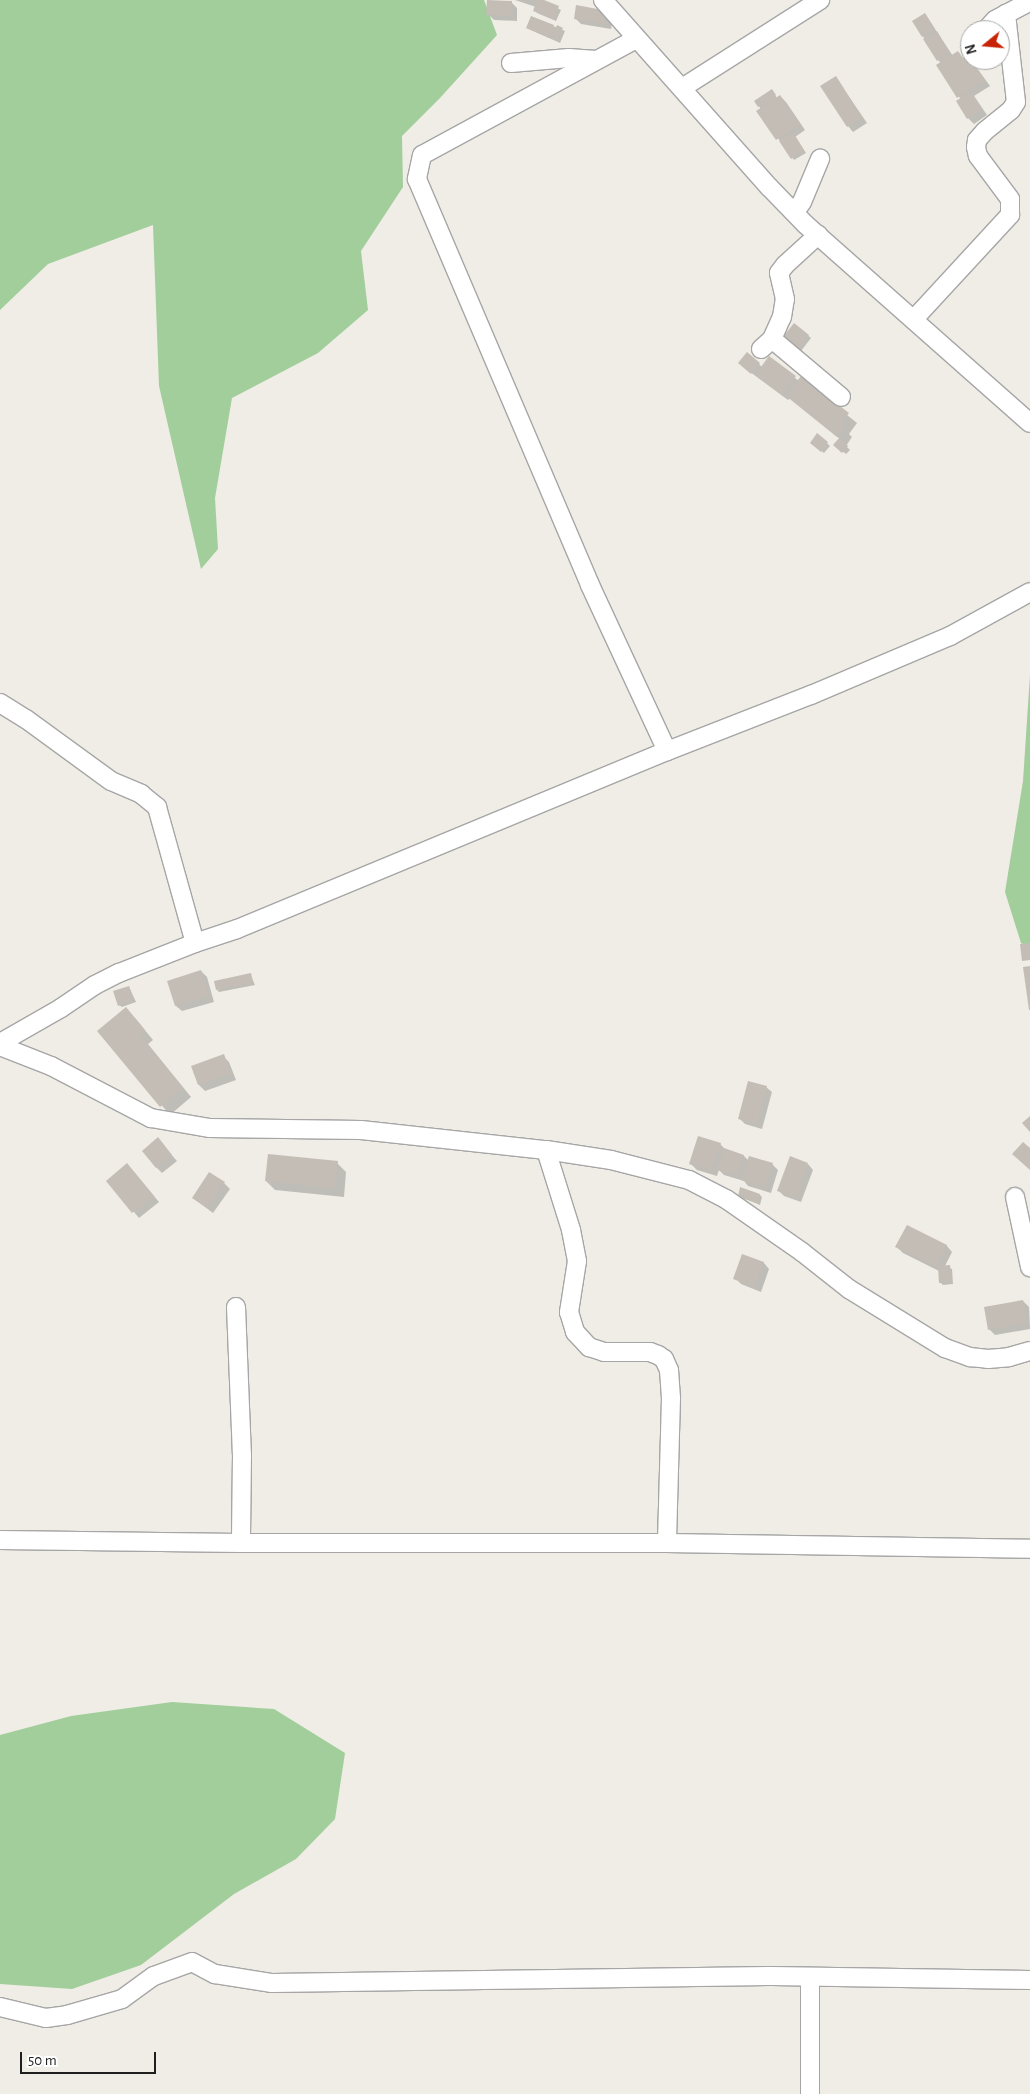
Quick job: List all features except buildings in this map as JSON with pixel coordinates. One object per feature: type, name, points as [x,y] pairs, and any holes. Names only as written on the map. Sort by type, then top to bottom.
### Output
[{"type":"street","points":[[603,0],[770,188],[794,212],[1030,423]]},
{"type":"street","points":[[682,88],[820,0]]},
{"type":"street","points":[[998,20],[1030,1]]},
{"type":"street","points":[[914,318],[1010,215],[1010,199],[978,156],[976,147],[977,140],[985,131],[1011,110],[1016,102],[1006,14]]},
{"type":"street","points":[[636,39],[422,155],[417,178],[590,585],[667,751]]},
{"type":"street","points":[[511,63],[569,58],[596,60]]},
{"type":"street","points":[[794,212],[802,202],[820,159]]},
{"type":"street","points":[[818,235],[785,265],[779,273],[785,299],[782,316],[767,344],[841,397]]},
{"type":"street","points":[[0,1045],[95,986],[195,943],[238,929],[667,751],[811,695],[950,636],[1030,592]]},
{"type":"street","points":[[0,703],[26,719],[111,781],[141,794],[157,807],[195,943]]},
{"type":"street","points":[[0,1045],[86,1083],[121,1104],[151,1118],[210,1128],[352,1130],[546,1150],[611,1160],[689,1180],[715,1193],[802,1252],[849,1289],[945,1348],[970,1357],[988,1359],[1009,1357],[1030,1351]]},
{"type":"street","points":[[546,1150],[571,1230],[577,1261],[569,1312],[575,1332],[589,1347],[604,1352],[650,1352],[664,1359],[670,1370],[667,1544]]},
{"type":"street","points":[[1015,1197],[1030,1267]]},
{"type":"street","points":[[236,1307],[242,1455],[241,1543]]},
{"type":"street","points":[[0,1540],[241,1543],[667,1544],[1030,1549]]},
{"type":"street","points":[[0,2007],[46,2018],[67,2015],[122,1999],[154,1976],[192,1962],[215,1974],[272,1983],[768,1976],[1030,1980]]},
{"type":"street","points":[[810,1978],[810,2094]]},
{"type":"green space","points":[[0,0],[484,0],[497,35],[440,98],[402,136],[403,187],[361,251],[368,310],[318,353],[232,398],[215,498],[218,549],[201,569],[159,386],[153,225],[48,264],[0,310]]},
{"type":"green space","points":[[1030,675],[1030,948],[1021,943],[1005,892],[1023,781]]},
{"type":"green space","points":[[172,1702],[274,1709],[345,1753],[335,1819],[296,1859],[234,1894],[141,1965],[72,1989],[0,1984],[0,1735],[71,1716]]}]
